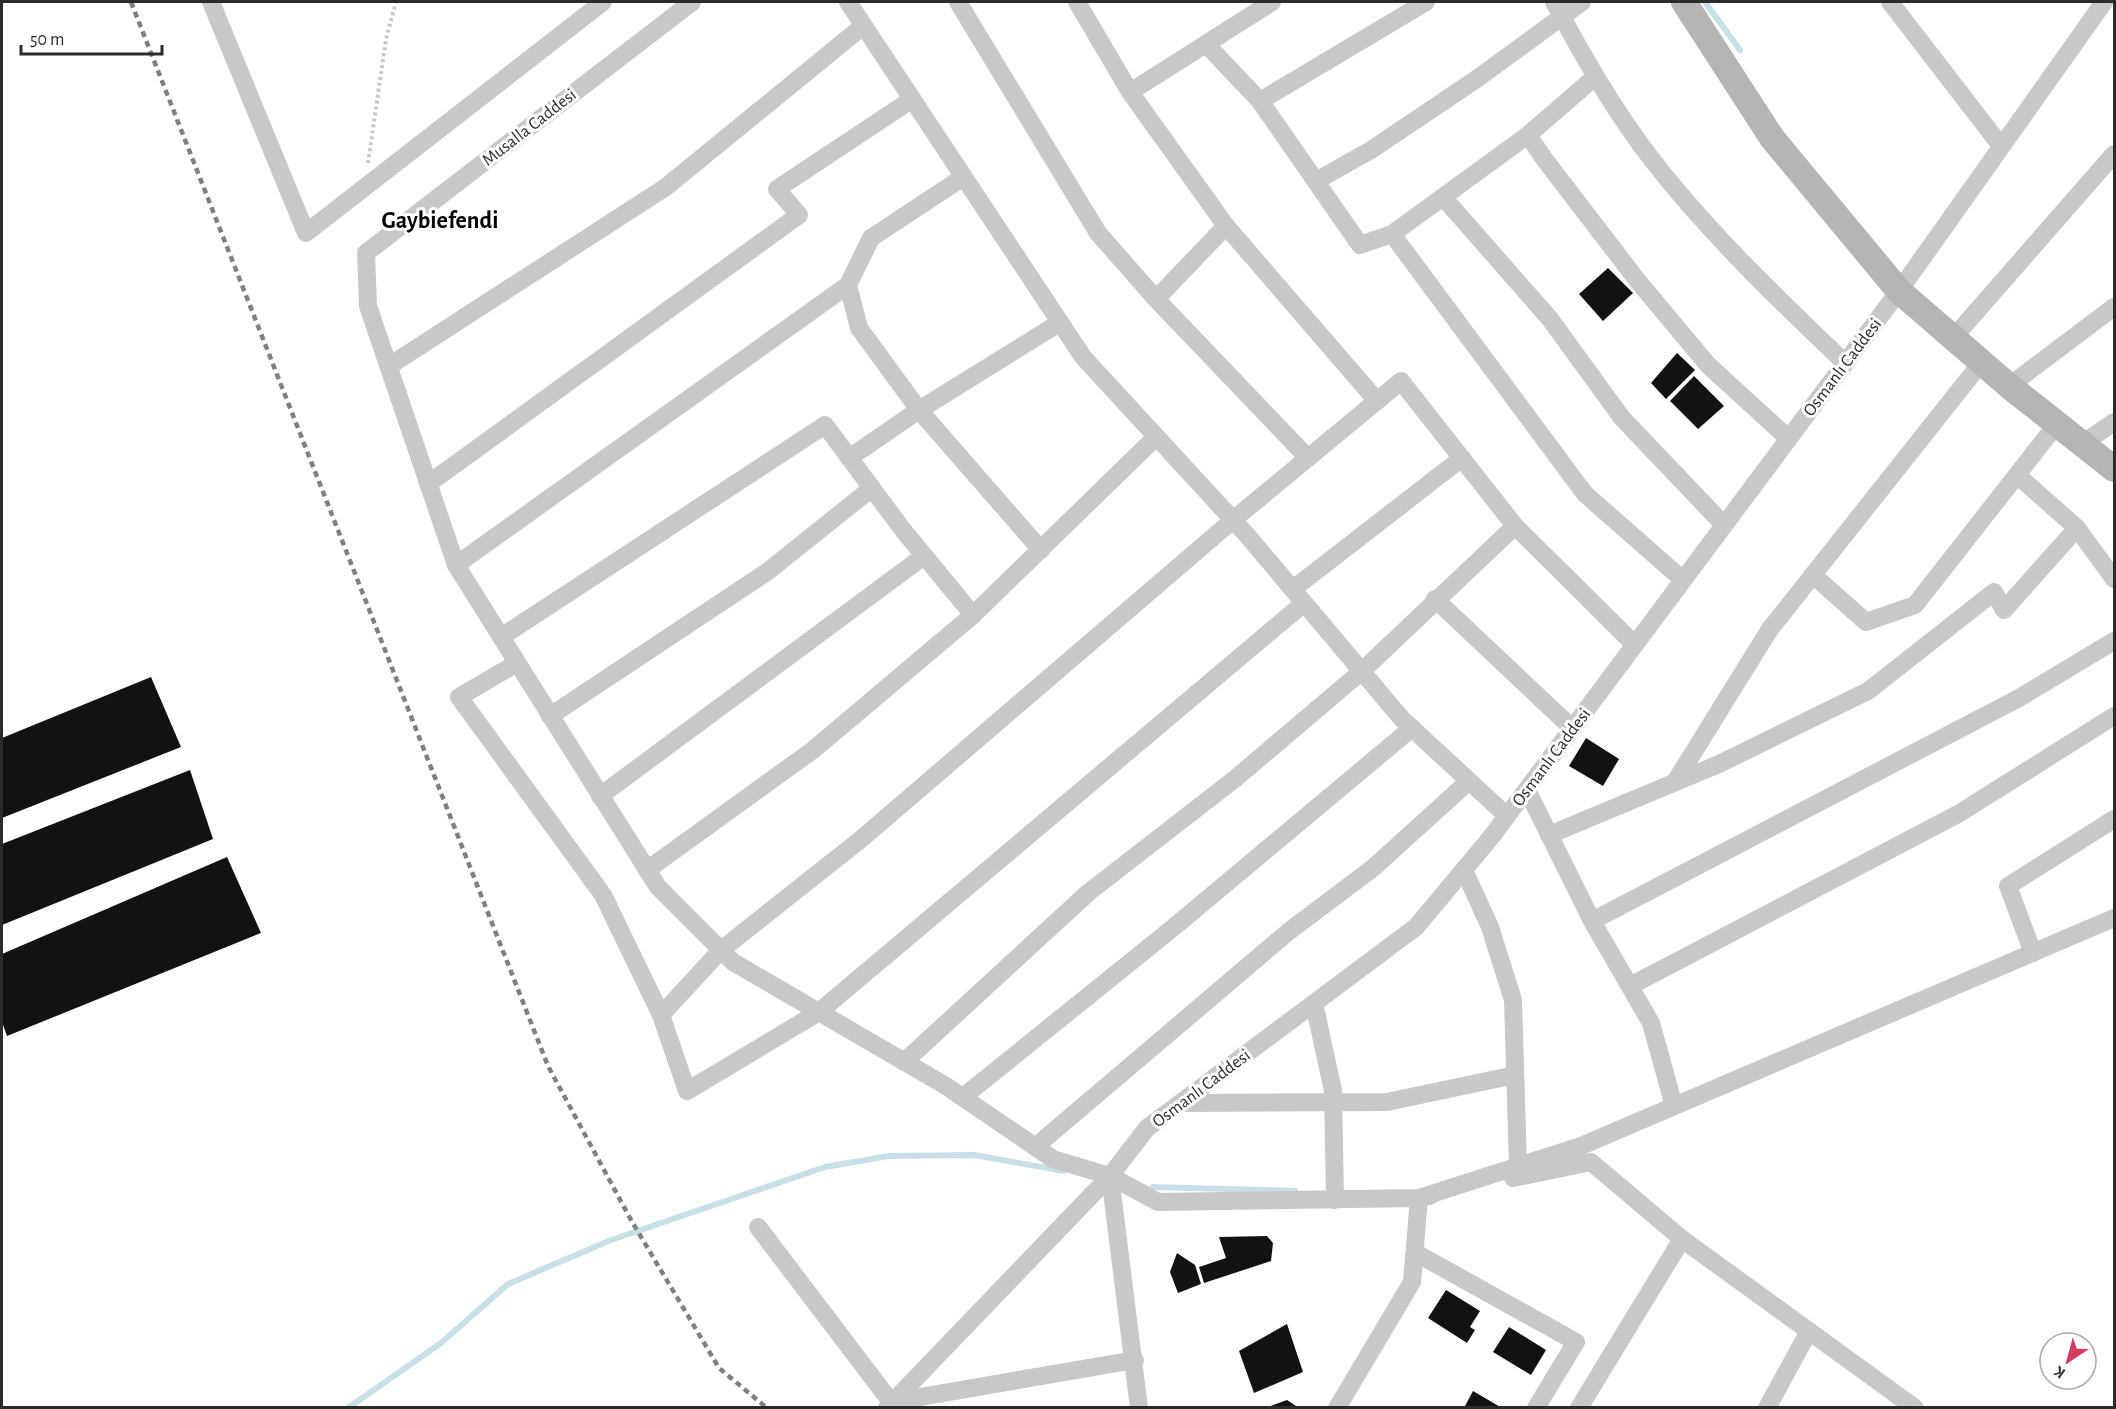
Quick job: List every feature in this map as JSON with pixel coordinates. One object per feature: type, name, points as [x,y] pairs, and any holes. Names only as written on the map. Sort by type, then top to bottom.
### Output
[{"type":"street","points":[[211,2],[306,233],[603,2]]},
{"type":"street","name":"Musalla Caddesi","points":[[389,366],[368,306],[366,254],[692,2]]},
{"type":"street","points":[[848,2],[962,178],[1083,357],[1233,520],[1412,728],[1507,816]]},
{"type":"street","points":[[958,2],[1098,232],[1156,299],[1308,458]]},
{"type":"street","points":[[1077,2],[1130,93],[1226,226],[1377,401]]},
{"type":"street","points":[[1130,93],[1272,2]]},
{"type":"street","points":[[1260,100],[1426,2]]},
{"type":"street","points":[[1316,181],[1371,150],[1429,111],[1558,8],[1582,2]]},
{"type":"street","points":[[1684,2],[1772,138],[1899,291],[2009,387],[2115,469]]},
{"type":"street","points":[[1890,2],[2001,146]]},
{"type":"street","name":"Osmanlı Caddesi","points":[[893,1406],[1110,1176],[1147,1128],[1416,927],[1527,790],[1899,291],[2104,2]]},
{"type":"street","points":[[1558,8],[1595,77],[1652,160],[1755,276],[1845,363]]},
{"type":"street","points":[[864,26],[666,187],[389,366],[456,565],[658,887],[733,962],[963,1097],[1053,1159],[1110,1176],[1158,1202],[1419,1198],[1591,1162],[1682,1239],[1915,1407]]},
{"type":"street","points":[[1206,44],[1260,100],[1360,245],[1392,234],[1528,135],[1595,77]]},
{"type":"street","points":[[428,484],[799,215],[777,189],[911,100]]},
{"type":"street","points":[[1528,135],[1609,243],[1708,365],[1788,438]]},
{"type":"street","points":[[1954,337],[2115,154]]},
{"type":"street","points":[[456,565],[848,285],[871,238],[962,178]]},
{"type":"street","points":[[1443,197],[1550,319],[1622,418],[1724,525]]},
{"type":"street","points":[[1156,299],[1226,226]]},
{"type":"street","points":[[1392,234],[1585,494],[1683,580]]},
{"type":"street","points":[[848,285],[859,328],[920,410],[1041,550]]},
{"type":"street","points":[[2009,387],[2115,307]]},
{"type":"street","points":[[849,458],[920,410],[1059,323]]},
{"type":"street","points":[[1675,782],[1770,629],[1981,363]]},
{"type":"street","points":[[661,1015],[721,950],[860,840],[1233,520],[1401,381],[1515,526],[1635,645]]},
{"type":"street","points":[[2082,444],[2115,422]]},
{"type":"street","points":[[501,637],[825,425],[924,556],[974,615]]},
{"type":"street","points":[[1813,575],[1866,622],[1915,605],[2056,425]]},
{"type":"street","points":[[647,870],[813,750],[974,615],[1156,437]]},
{"type":"street","points":[[517,663],[459,697],[603,894],[661,1015],[687,1091],[819,1012],[1298,596],[1462,458]]},
{"type":"street","points":[[2018,476],[2077,528],[2115,579]]},
{"type":"street","points":[[550,716],[767,572],[872,488]]},
{"type":"street","points":[[904,1062],[1089,892],[1236,778],[1362,671],[1435,599],[1515,526]]},
{"type":"street","points":[[1549,835],[1675,782],[1868,691],[1994,592],[2004,610],[2077,528]]},
{"type":"street","points":[[600,796],[924,556]]},
{"type":"street","points":[[1435,599],[1572,728]]},
{"type":"street","points":[[1592,921],[2019,699],[2115,641]]},
{"type":"street","points":[[1630,986],[1958,814],[2115,716]]},
{"type":"street","points":[[963,1097],[1174,927],[1412,728]]},
{"type":"street","points":[[1035,1147],[1288,932],[1373,868],[1469,781]]},
{"type":"street","points":[[1527,790],[1592,921],[1651,1023],[1674,1106]]},
{"type":"street","points":[[2033,953],[2008,886],[2115,819]]},
{"type":"street","points":[[1464,870],[1490,927],[1513,1000],[1518,1166]]},
{"type":"street","points":[[1419,1198],[1581,1146],[2115,918]]},
{"type":"street","points":[[1314,1003],[1333,1091],[1335,1200]]},
{"type":"street","points":[[1181,1103],[1387,1102],[1515,1075]]},
{"type":"street","points":[[1110,1176],[1135,1360],[1139,1407]]},
{"type":"street","points":[[1337,1407],[1412,1282],[1419,1198]]},
{"type":"street","points":[[758,1227],[893,1406],[1135,1360]]},
{"type":"street","points":[[1578,1407],[1682,1239]]},
{"type":"street","points":[[1416,1253],[1576,1342],[1536,1407]]},
{"type":"street","points":[[1767,1407],[1809,1331]]},
{"type":"path","points":[[365,188],[386,39],[396,2]]},
{"type":"building","points":[[1608,268],[1633,293],[1603,321],[1579,294]]},
{"type":"building","points":[[1677,353],[1695,370],[1666,399],[1651,383]]},
{"type":"building","points":[[1694,376],[1724,406],[1698,429],[1670,401]]},
{"type":"building","points":[[151,677],[181,747],[2,818],[2,738]]},
{"type":"building","points":[[1586,738],[1619,759],[1603,786],[1569,766]]},
{"type":"building","points":[[190,770],[213,839],[2,925],[2,844]]},
{"type":"building","points":[[227,857],[261,933],[7,1036],[2,1022],[2,954]]},
{"type":"building","points":[[1267,1236],[1273,1243],[1271,1261],[1204,1283],[1199,1267],[1226,1258],[1219,1237]]},
{"type":"building","points":[[1177,1253],[1195,1265],[1201,1284],[1178,1293],[1170,1272]]},
{"type":"building","points":[[1446,1290],[1480,1311],[1470,1327],[1475,1330],[1467,1343],[1428,1318]]},
{"type":"building","points":[[1287,1324],[1303,1372],[1254,1393],[1239,1351]]},
{"type":"building","points":[[1509,1327],[1546,1350],[1531,1375],[1493,1352]]},
{"type":"building","points":[[1473,1391],[1502,1408],[1464,1408]]},
{"type":"building","points":[[1287,1400],[1299,1408],[1268,1408],[1268,1407]]},
{"type":"waterway","points":[[1705,2],[1740,50]]},
{"type":"waterway","points":[[348,1408],[441,1343],[508,1284],[611,1240],[825,1167],[889,1156],[974,1155],[1064,1171]]},
{"type":"waterway","points":[[1153,1187],[1295,1191]]},
{"type":"railway","points":[[131,2],[548,1066],[631,1220],[719,1368],[767,1408]]},
{"type":"district","name":"Gaybiefendi","points":[[440,220]]}]
